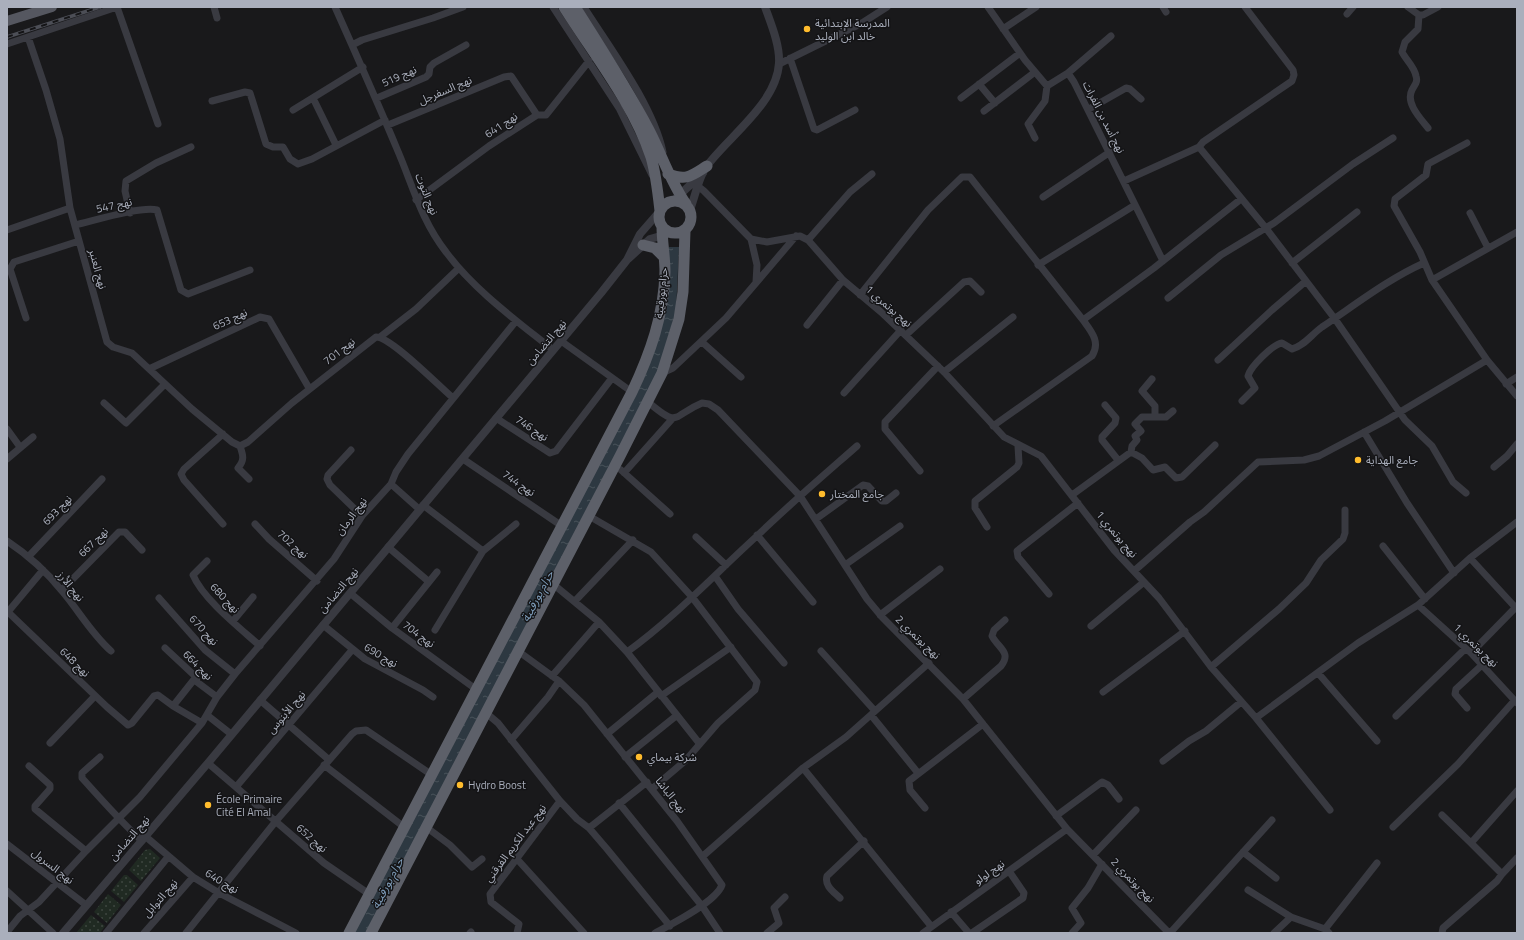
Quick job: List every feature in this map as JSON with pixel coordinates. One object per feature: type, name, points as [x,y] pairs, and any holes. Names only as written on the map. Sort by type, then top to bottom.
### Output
[{"type":"highway","points":[[564,7],[627,107],[647,146],[657,185],[660,211],[659,218],[665,232],[677,234],[685,230],[691,221],[688,207],[676,198],[666,169],[649,130],[608,58],[575,7]]},
{"type":"highway","points":[[666,169],[692,182],[693,175],[705,169]]},
{"type":"highway","points":[[660,211],[664,204],[676,198]]},
{"type":"highway","name":"حزام بورقيبة","points":[[371,933],[662,373],[679,319],[683,292],[685,230]]},
{"type":"highway","name":"حزام بورقيبة","points":[[349,933],[632,392],[648,355],[659,320],[664,288],[665,232]]},
{"type":"highway","points":[[643,245],[655,248],[664,257]]},
{"type":"main road","points":[[7,21],[30,10],[52,7]]},
{"type":"street","points":[[7,44],[117,7],[158,124]]},
{"type":"street","points":[[214,7],[217,18]]},
{"type":"street","name":"نهج التوت","points":[[335,7],[377,98],[416,200],[435,237],[459,268],[516,321],[553,350]]},
{"type":"street","points":[[352,45],[362,40],[463,7]]},
{"type":"street","points":[[553,7],[590,61],[619,108],[657,185]]},
{"type":"street","points":[[584,7],[648,110],[660,136],[666,169]]},
{"type":"street","points":[[676,198],[705,169],[761,104],[770,91],[779,64],[777,47],[765,7]]},
{"type":"street","points":[[779,64],[862,22],[887,7]]},
{"type":"street","points":[[988,7],[1002,29],[1047,86],[1046,102],[1028,124],[1035,138]]},
{"type":"street","points":[[1002,29],[1036,7]]},
{"type":"street","points":[[1124,181],[1199,147],[1203,142],[1290,84],[1293,79],[1294,72],[1245,7]]},
{"type":"street","points":[[1347,14],[1354,7]]},
{"type":"street","points":[[1408,7],[1419,15],[1423,15],[1438,7]]},
{"type":"street","points":[[1419,15],[1418,29],[1405,42],[1402,52],[1413,68],[1417,77],[1416,85],[1411,92],[1411,102],[1428,128]]},
{"type":"street","points":[[1047,86],[1068,73],[1111,36]]},
{"type":"street","name":"نهج العنبر","points":[[28,37],[46,90],[60,139],[70,208],[108,342],[113,347],[132,353],[165,384],[223,434],[240,446]]},
{"type":"street","name":"نهج 519","points":[[377,98],[426,77],[429,74],[430,66],[466,45]]},
{"type":"street","points":[[961,98],[1020,53]]},
{"type":"street","points":[[790,58],[814,129],[817,130],[855,110]]},
{"type":"street","name":"نهج 641","points":[[416,200],[489,146],[537,114],[546,115],[590,61]]},
{"type":"street","points":[[293,110],[363,67]]},
{"type":"street","points":[[984,111],[1035,72]]},
{"type":"street","name":"نهج أسد بن الفرات","points":[[1068,73],[1088,108],[1163,261]]},
{"type":"street","name":"نهج السفرجل","points":[[212,101],[245,92],[250,93],[266,144],[273,147],[283,147],[295,164],[312,159],[336,145],[386,122],[504,77],[510,76],[537,114]]},
{"type":"street","points":[[979,84],[995,103]]},
{"type":"street","points":[[1088,108],[1126,88],[1130,89],[1141,99]]},
{"type":"street","points":[[313,98],[336,145]]},
{"type":"street","points":[[1168,298],[1221,255],[1265,227],[1353,164],[1393,138]]},
{"type":"street","points":[[1467,143],[1428,164],[1426,175],[1395,199],[1394,206],[1432,280],[1487,360],[1517,396]]},
{"type":"street","points":[[130,213],[125,191],[126,181],[156,163],[191,147]]},
{"type":"street","points":[[1199,147],[1265,227],[1335,319],[1399,413],[1410,427],[1432,446],[1453,482],[1466,493]]},
{"type":"street","points":[[1043,197],[1110,152]]},
{"type":"street","points":[[692,182],[751,239],[762,242],[803,236],[808,240],[850,192],[872,174]]},
{"type":"street","points":[[860,295],[928,210],[962,177],[970,177],[1038,265],[1083,320],[1095,338],[1096,348],[1092,356],[993,426]]},
{"type":"street","points":[[688,207],[692,182]]},
{"type":"street","points":[[1083,320],[1163,261],[1241,199]]},
{"type":"street","points":[[1038,265],[1135,206]]},
{"type":"street","points":[[7,230],[70,208]]},
{"type":"street","name":"نهج 547","points":[[75,225],[130,213],[152,209],[157,210],[181,290],[188,294],[250,270]]},
{"type":"street","name":"نهج التضامن","points":[[627,260],[640,234],[660,211]]},
{"type":"street","points":[[1292,263],[1357,212]]},
{"type":"street","points":[[1470,213],[1488,248]]},
{"type":"street","name":"نهج التضامن","points":[[63,933],[208,763],[627,260],[650,239],[665,232]]},
{"type":"street","points":[[1432,280],[1517,232]]},
{"type":"street","points":[[662,373],[673,368],[726,318],[796,236]]},
{"type":"street","points":[[751,239],[757,265],[755,283]]},
{"type":"street","name":"نهج بوتمري 1","points":[[808,240],[842,280],[904,333],[944,372],[1004,437],[1018,446],[1036,452],[1041,456],[1114,550],[1144,582],[1185,632],[1211,667],[1256,718],[1330,810]]},
{"type":"street","points":[[26,318],[10,269],[14,262],[79,241]]},
{"type":"street","points":[[1242,401],[1255,388],[1248,376],[1250,369],[1270,350],[1280,343],[1292,349],[1298,347],[1335,319],[1406,271],[1424,263]]},
{"type":"street","name":"نهج 701","points":[[240,446],[248,442],[309,388],[372,339],[380,337],[416,309],[459,268]]},
{"type":"street","points":[[807,325],[842,280]]},
{"type":"street","points":[[1218,360],[1306,281]]},
{"type":"street","points":[[844,393],[904,333],[964,282],[970,282],[981,292]]},
{"type":"street","name":"نهج 653","points":[[149,369],[260,317],[269,319],[309,388]]},
{"type":"street","points":[[944,372],[1013,317]]},
{"type":"street","name":"نهج الرمان","points":[[7,932],[57,883],[86,851],[140,797],[202,722],[217,697],[235,674],[295,603],[300,601],[317,581],[334,559],[362,516],[391,484],[396,472],[408,454],[516,321]]},
{"type":"street","points":[[380,337],[393,344],[453,398]]},
{"type":"street","points":[[561,341],[632,392]]},
{"type":"street","points":[[702,342],[741,377]]},
{"type":"street","points":[[1134,571],[1190,522],[1204,512],[1258,462],[1304,460],[1319,456],[1399,413],[1487,360]]},
{"type":"street","points":[[920,471],[885,429],[885,422],[938,366]]},
{"type":"street","points":[[1506,384],[1517,376]]},
{"type":"street","name":"نهج 746","points":[[496,418],[550,453],[556,451],[612,378]]},
{"type":"street","points":[[1152,379],[1142,390],[1155,406],[1155,417]]},
{"type":"street","points":[[104,403],[126,423],[165,384]]},
{"type":"street","points":[[624,473],[673,418],[668,417],[648,402]]},
{"type":"street","name":"نهج بوتمري 2","points":[[673,418],[684,415],[701,403],[709,404],[718,410],[800,496],[880,615],[963,699],[1004,748],[1067,829],[1170,933]]},
{"type":"street","points":[[1105,405],[1116,418],[1115,423],[1102,436],[1102,440],[1118,460]]},
{"type":"street","points":[[1072,495],[1131,452],[1132,446],[1137,440],[1135,436],[1141,431],[1135,424],[1142,417],[1166,417],[1173,411]]},
{"type":"street","points":[[7,429],[20,447]]},
{"type":"street","points":[[1364,432],[1407,503],[1454,573]]},
{"type":"street","points":[[223,434],[184,469],[181,474],[184,480],[223,524]]},
{"type":"street","points":[[7,459],[32,437]]},
{"type":"street","points":[[1494,467],[1507,456],[1517,444]]},
{"type":"street","points":[[1131,452],[1142,458],[1154,470],[1165,467],[1176,478],[1182,478],[1215,445]]},
{"type":"street","points":[[240,446],[244,456],[243,462],[238,468],[249,479]]},
{"type":"street","points":[[627,652],[643,641],[800,496],[857,446]]},
{"type":"street","points":[[987,527],[974,508],[974,501],[1017,467],[1019,463],[1018,446]]},
{"type":"street","points":[[351,450],[328,475],[327,479],[330,485],[362,516]]},
{"type":"street","name":"نهج 744","points":[[462,458],[562,526]]},
{"type":"street","points":[[615,465],[670,514]]},
{"type":"street","name":"نهج 693","points":[[29,556],[102,479]]},
{"type":"street","points":[[391,484],[483,551]]},
{"type":"street","points":[[816,519],[863,485],[868,486],[882,502],[886,501],[896,493]]},
{"type":"street","points":[[1049,594],[1018,557],[1017,552],[1078,503]]},
{"type":"street","points":[[1211,667],[1280,609],[1306,583],[1321,560],[1343,539],[1345,533],[1345,510]]},
{"type":"street","points":[[589,516],[633,540],[651,552],[692,597],[755,679],[757,686],[699,744],[686,760],[652,788]]},
{"type":"street","points":[[1256,718],[1358,643],[1418,605],[1470,558],[1517,522]]},
{"type":"street","name":"نهج 702","points":[[255,524],[269,539],[317,581]]},
{"type":"street","points":[[435,630],[483,551],[516,524]]},
{"type":"street","points":[[845,565],[900,526]]},
{"type":"street","name":"نهج 667","points":[[62,590],[119,532],[125,532],[142,550]]},
{"type":"street","points":[[758,535],[813,602]]},
{"type":"street","points":[[696,537],[726,565]]},
{"type":"street","points":[[575,601],[633,540]]},
{"type":"street","name":"نهج الأرز","points":[[7,541],[29,556],[62,590],[95,635],[111,651]]},
{"type":"street","points":[[1383,546],[1425,599]]},
{"type":"street","points":[[388,547],[428,581]]},
{"type":"street","points":[[1396,716],[1516,607],[1470,558]]},
{"type":"street","name":"نهج 680","points":[[207,561],[193,575],[199,586],[232,621],[260,646]]},
{"type":"street","points":[[880,615],[940,569]]},
{"type":"street","points":[[8,613],[43,570]]},
{"type":"street","points":[[392,628],[428,581],[437,572]]},
{"type":"street","points":[[715,576],[738,609],[784,663]]},
{"type":"street","points":[[1091,626],[1144,582]]},
{"type":"street","points":[[553,584],[599,622],[627,652],[699,744]]},
{"type":"street","name":"نهج 704","points":[[350,593],[392,628],[477,690]]},
{"type":"street","points":[[232,621],[253,597]]},
{"type":"street","name":"نهج 670","points":[[159,598],[206,650],[235,674]]},
{"type":"street","name":"نهج بوتمري 1","points":[[1418,605],[1468,651],[1516,702]]},
{"type":"street","name":"نهج 648","points":[[8,613],[95,696],[128,725],[132,723],[154,696],[158,695],[173,706]]},
{"type":"street","points":[[963,699],[1003,664],[1006,653],[992,636],[994,630],[1005,620]]},
{"type":"street","points":[[552,676],[599,622]]},
{"type":"street","name":"نهج 690","points":[[323,625],[365,659],[423,690],[433,697]]},
{"type":"street","points":[[1103,692],[1185,632]]},
{"type":"street","points":[[607,734],[659,694],[731,647]]},
{"type":"street","name":"نهج 664","points":[[165,648],[196,677],[197,682],[217,697]]},
{"type":"street","name":"نهج الأبنوس","points":[[236,787],[352,650]]},
{"type":"street","name":"نهج الباشا","points":[[518,651],[559,681],[584,705],[652,788],[703,856],[722,885],[720,890],[702,906],[670,926],[655,933]]},
{"type":"street","points":[[821,651],[873,713],[918,773]]},
{"type":"street","points":[[703,856],[803,768],[846,737],[929,663]]},
{"type":"street","points":[[1467,708],[1455,694],[1456,690],[1482,665]]},
{"type":"street","points":[[1318,673],[1377,741]]},
{"type":"street","points":[[196,677],[173,706],[202,722]]},
{"type":"street","points":[[511,740],[548,697],[559,681]]},
{"type":"street","points":[[50,743],[95,696]]},
{"type":"street","points":[[260,700],[289,725],[326,762],[404,826]]},
{"type":"street","points":[[1163,762],[1189,740],[1206,731],[1241,702]]},
{"type":"street","points":[[1393,827],[1458,764],[1516,702]]},
{"type":"street","points":[[485,712],[498,723],[560,801],[577,819],[589,828],[670,926]]},
{"type":"street","points":[[207,715],[231,734]]},
{"type":"street","points":[[626,757],[676,716]]},
{"type":"street","points":[[925,808],[908,786],[909,781],[984,724]]},
{"type":"street","points":[[186,933],[276,821],[326,762],[356,731],[366,730],[432,775]]},
{"type":"street","name":"نهج 640","points":[[100,757],[82,773],[82,778],[112,810],[118,819],[193,877],[219,893],[292,932]]},
{"type":"street","name":"نهج 652","points":[[208,763],[324,863],[369,894]]},
{"type":"street","points":[[29,766],[50,785],[50,789],[35,806],[35,809],[86,851]]},
{"type":"street","points":[[803,768],[931,926]]},
{"type":"street","points":[[589,828],[646,782]]},
{"type":"street","points":[[1056,816],[1102,782],[1108,785],[1119,799]]},
{"type":"street","points":[[1471,843],[1517,790]]},
{"type":"street","name":"نهج عبد الكريم القرقني","points":[[517,933],[519,930],[519,924],[491,902],[490,894],[560,801]]},
{"type":"street","points":[[619,803],[702,906],[720,933]]},
{"type":"street","points":[[1093,855],[1136,810]]},
{"type":"street","points":[[1442,815],[1502,874]]},
{"type":"street","points":[[1170,933],[1272,820]]},
{"type":"street","points":[[426,827],[450,845],[472,867],[482,859]]},
{"type":"street","name":"نهج لولو","points":[[923,933],[1067,829]]},
{"type":"street","points":[[840,898],[828,886],[826,880],[827,876],[864,842]]},
{"type":"street","name":"نهج السرول","points":[[7,844],[86,905]]},
{"type":"street","points":[[1243,852],[1276,878]]},
{"type":"street","points":[[106,933],[168,858]]},
{"type":"street","points":[[1442,933],[1443,928],[1497,881],[1517,858]]},
{"type":"street","points":[[517,859],[584,933]]},
{"type":"street","points":[[1248,890],[1291,917],[1327,931],[1377,863]]},
{"type":"street","points":[[1072,933],[1082,923],[1072,908],[1088,888],[1102,864]]},
{"type":"street","points":[[951,912],[970,933],[1023,898],[1024,893],[1009,871]]},
{"type":"street","name":"نهج التوابل","points":[[144,933],[193,877]]},
{"type":"street","points":[[7,891],[27,911],[54,933]]},
{"type":"street","points":[[767,933],[778,923],[774,908],[786,897]]},
{"type":"street","points":[[1274,933],[1291,917]]},
{"type":"shaded area","points":[[150,849],[160,858],[141,881],[129,870],[145,850]]},
{"type":"shaded area","points":[[124,875],[127,875],[138,885],[124,902],[111,891]]},
{"type":"shaded area","points":[[108,894],[121,905],[107,923],[94,912]]},
{"type":"shaded area","points":[[91,915],[105,926],[100,933],[76,933]]},
{"type":"water","points":[[669,247],[679,247],[676,311],[656,377],[366,933],[354,933],[641,381],[669,265]]},
{"type":"railway","points":[[7,37],[100,7]]},
{"type":"place","name":"المدرسة الإبتدائية خالد ابن الوليد","points":[[807,29]]},
{"type":"place","name":"جامع الهداية","points":[[1358,460]]},
{"type":"place","name":"جامع المختار","points":[[822,494]]},
{"type":"place","name":"شركة بيماي","points":[[639,757]]},
{"type":"place","name":"Hydro Boost","points":[[460,785]]},
{"type":"place","name":"École Primaire Cité El Amal","points":[[208,805]]}]
